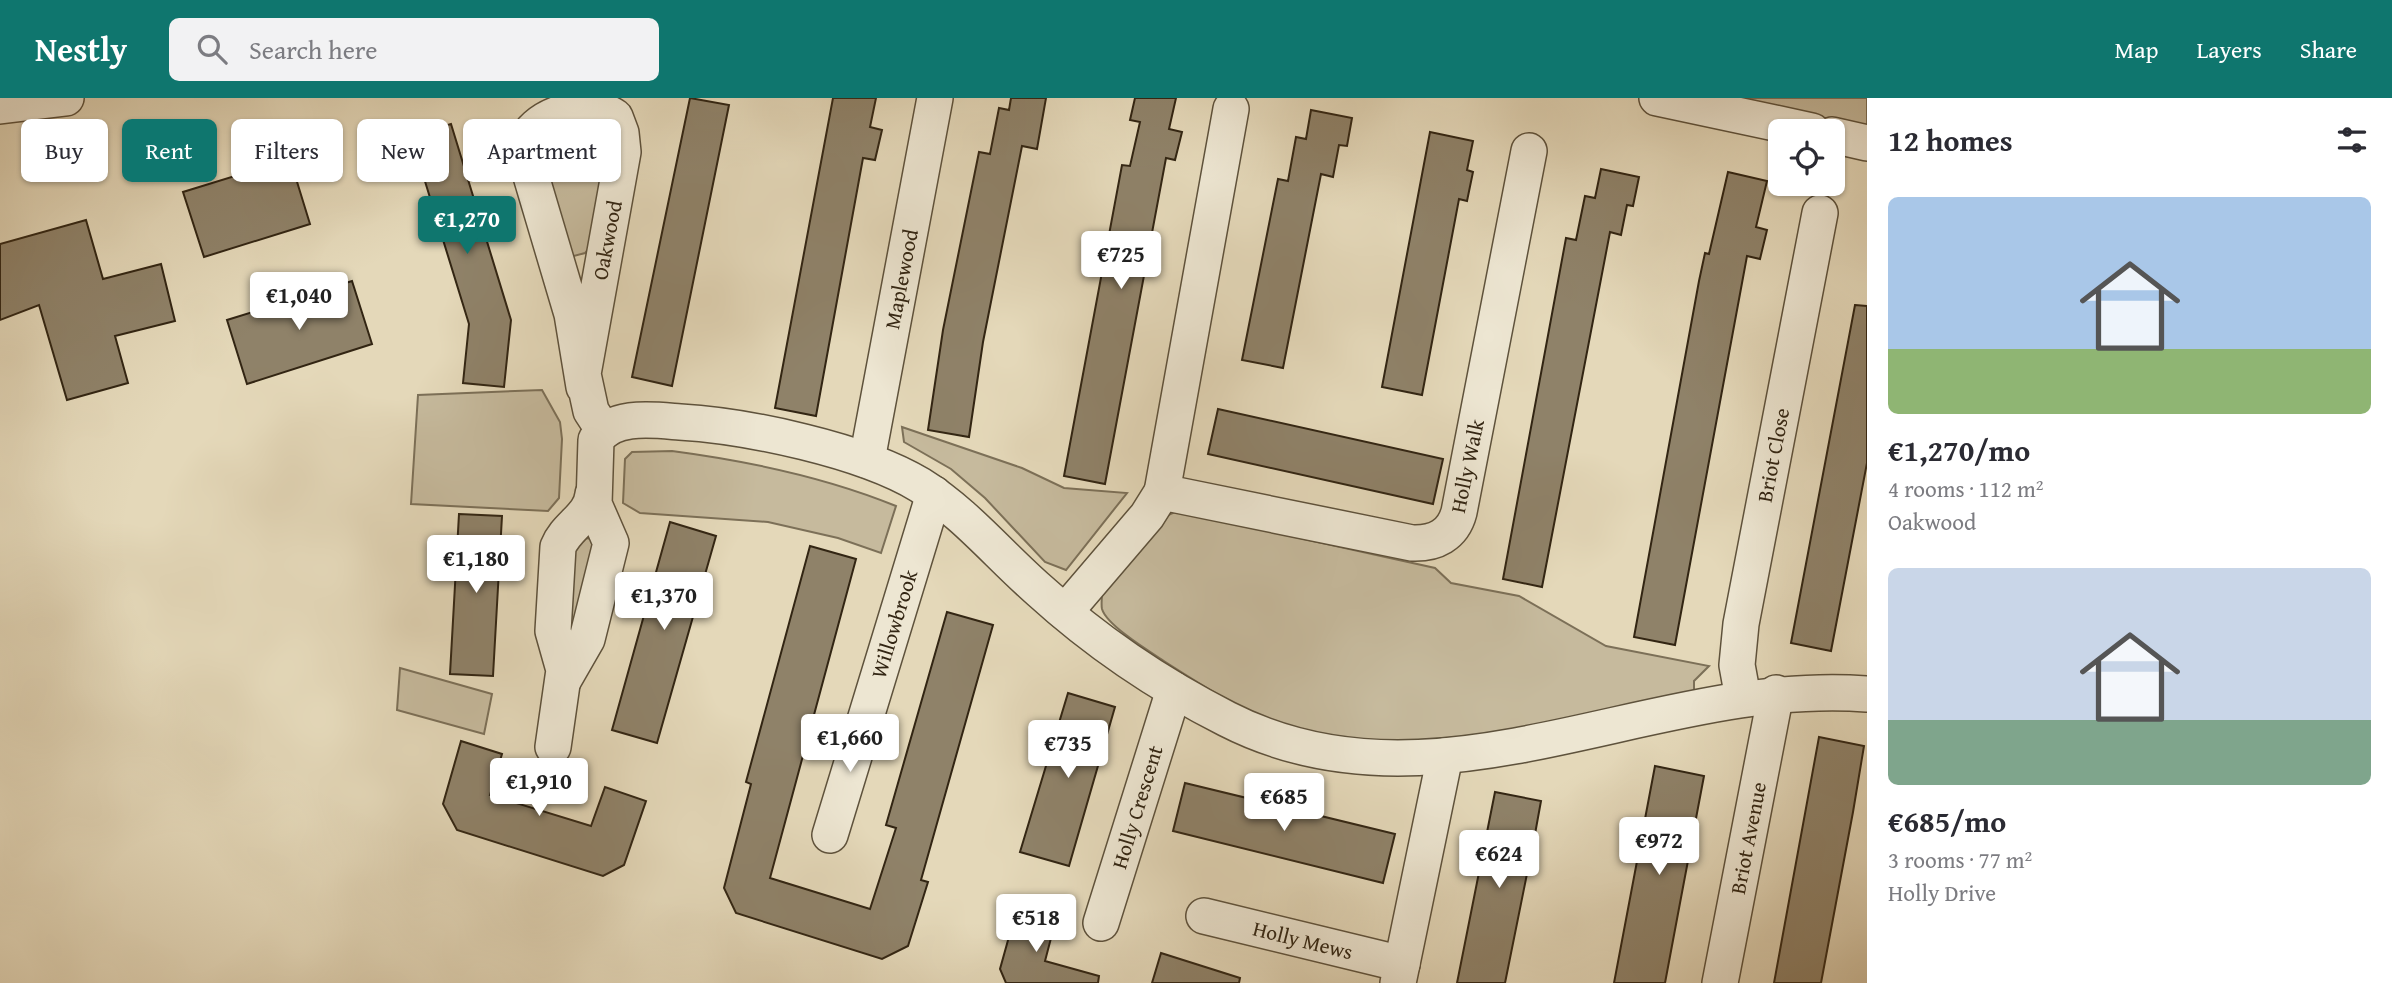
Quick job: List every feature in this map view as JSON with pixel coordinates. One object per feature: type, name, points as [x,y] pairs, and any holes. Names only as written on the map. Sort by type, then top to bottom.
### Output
[{"type":"street","points":[[0,106],[66,98]]},
{"type":"street","name":"Maplewood","points":[[867,460],[935,98]]},
{"type":"street","points":[[1657,98],[1768,122]]},
{"type":"street","name":"Oakwood","points":[[584,387],[584,364],[623,152],[621,133],[615,117],[594,108],[542,118],[527,135],[523,149],[572,314],[584,387],[591,411],[604,431]]},
{"type":"street","points":[[1065,612],[1147,516],[1162,492],[1231,109]]},
{"type":"street","points":[[1845,138],[1867,143]]},
{"type":"street","name":"Holly Walk","points":[[1162,492],[1412,543],[1433,541],[1450,531],[1459,512],[1529,151]]},
{"type":"street","name":"Briot Close","points":[[1759,696],[1737,665],[1739,631],[1820,213]]},
{"type":"street","points":[[564,679],[587,639],[611,543],[596,513],[593,494],[594,449],[604,431],[622,423],[645,420],[706,424],[867,460],[934,494],[1065,612],[1174,690],[1254,732],[1305,747],[1362,756],[1445,756],[1522,746],[1759,696],[1867,694]]},
{"type":"street","points":[[553,747],[564,679],[553,631],[558,547],[563,535],[588,510],[593,494]]},
{"type":"street","name":"Willowbrook","points":[[830,835],[934,494]]},
{"type":"street","name":"Holly Crescent","points":[[1101,923],[1174,690]]},
{"type":"street","name":"Briot Avenue","points":[[1720,983],[1759,696]]},
{"type":"street","name":"Holly Mews","points":[[1204,916],[1400,973],[1445,756]]},
{"type":"shaded area","points":[[1727,98],[1867,98],[1867,127],[1845,122],[1845,119],[1828,119]]},
{"type":"shaded area","points":[[548,182],[602,182],[593,243],[585,253],[574,256],[565,248]]},
{"type":"shaded area","points":[[542,390],[560,422],[562,439],[559,498],[548,511],[411,504],[418,395]]},
{"type":"shaded area","points":[[902,427],[1022,468],[1064,488],[1127,493],[1066,570],[1045,562],[985,498],[951,469],[904,442]]},
{"type":"shaded area","points":[[672,451],[786,471],[896,506],[881,553],[838,538],[768,522],[640,513],[623,503],[625,459],[632,452]]},
{"type":"shaded area","points":[[1177,511],[1435,568],[1451,583],[1519,596],[1606,646],[1709,666],[1694,681],[1694,691],[1541,725],[1486,734],[1379,740],[1327,735],[1279,723],[1235,704],[1167,663],[1121,631],[1102,609],[1102,593],[1164,517]]},
{"type":"shaded area","points":[[579,537],[592,539],[594,547],[574,632],[568,633],[574,542]]},
{"type":"shaded area","points":[[400,668],[492,694],[484,734],[397,710]]},
{"type":"building","points":[[690,98],[729,105],[672,386],[632,377]]},
{"type":"building","points":[[833,98],[876,98],[870,127],[882,130],[875,160],[863,158],[816,416],[775,408]]},
{"type":"building","points":[[1011,98],[1046,98],[1037,149],[1022,146],[983,342],[969,437],[928,430],[943,330],[979,152],[990,154],[999,108],[1009,110]]},
{"type":"building","points":[[1135,98],[1176,98],[1169,129],[1182,132],[1175,160],[1166,158],[1105,484],[1064,476],[1122,165],[1130,166],[1140,122],[1130,120]]},
{"type":"building","points":[[1311,110],[1352,118],[1347,146],[1339,145],[1333,177],[1321,174],[1283,368],[1242,360],[1278,179],[1288,181],[1296,137],[1306,139]]},
{"type":"building","points":[[449,125],[463,163],[463,182],[469,182],[511,320],[504,387],[463,383],[469,324],[425,182],[449,182]]},
{"type":"building","points":[[1430,132],[1473,141],[1467,170],[1473,172],[1467,201],[1459,199],[1422,395],[1382,387]]},
{"type":"building","points":[[1601,169],[1639,177],[1633,206],[1627,205],[1621,235],[1610,232],[1542,587],[1503,579],[1566,238],[1576,240],[1585,196],[1595,198]]},
{"type":"building","points":[[1728,172],[1767,181],[1756,227],[1767,230],[1760,259],[1747,256],[1675,645],[1634,637],[1699,281],[1705,253],[1709,254]]},
{"type":"building","points":[[231,177],[231,182],[297,182],[310,224],[204,257],[183,192]]},
{"type":"building","points":[[86,220],[103,279],[161,264],[175,321],[115,336],[128,383],[67,400],[39,305],[0,320],[0,244]]},
{"type":"building","points":[[352,281],[372,344],[247,384],[227,320]]},
{"type":"building","points":[[1855,305],[1867,306],[1867,463],[1831,651],[1791,643]]},
{"type":"building","points":[[1218,409],[1443,459],[1433,504],[1208,454]]},
{"type":"building","points":[[459,514],[502,516],[493,676],[450,674]]},
{"type":"building","points":[[670,522],[716,536],[657,743],[612,730]]},
{"type":"building","points":[[810,546],[856,559],[770,878],[870,909],[896,828],[886,825],[947,612],[993,625],[921,880],[928,882],[908,946],[882,959],[736,913],[724,888],[751,784],[746,782]]},
{"type":"building","points":[[1068,693],[1115,707],[1069,866],[1020,852]]},
{"type":"building","points":[[1819,737],[1864,746],[1853,812],[1821,983],[1774,983]]},
{"type":"building","points":[[461,741],[502,754],[490,795],[591,826],[605,787],[646,801],[624,865],[603,876],[457,830],[443,804]]},
{"type":"building","points":[[1655,766],[1704,776],[1665,983],[1614,983]]},
{"type":"building","points":[[1185,783],[1395,834],[1383,883],[1173,831]]},
{"type":"building","points":[[1495,792],[1541,801],[1535,834],[1505,983],[1457,983]]},
{"type":"building","points":[[1017,908],[1056,919],[1045,961],[1099,976],[1098,983],[1006,983],[1000,969]]},
{"type":"building","points":[[1161,953],[1240,978],[1239,983],[1152,983]]}]
